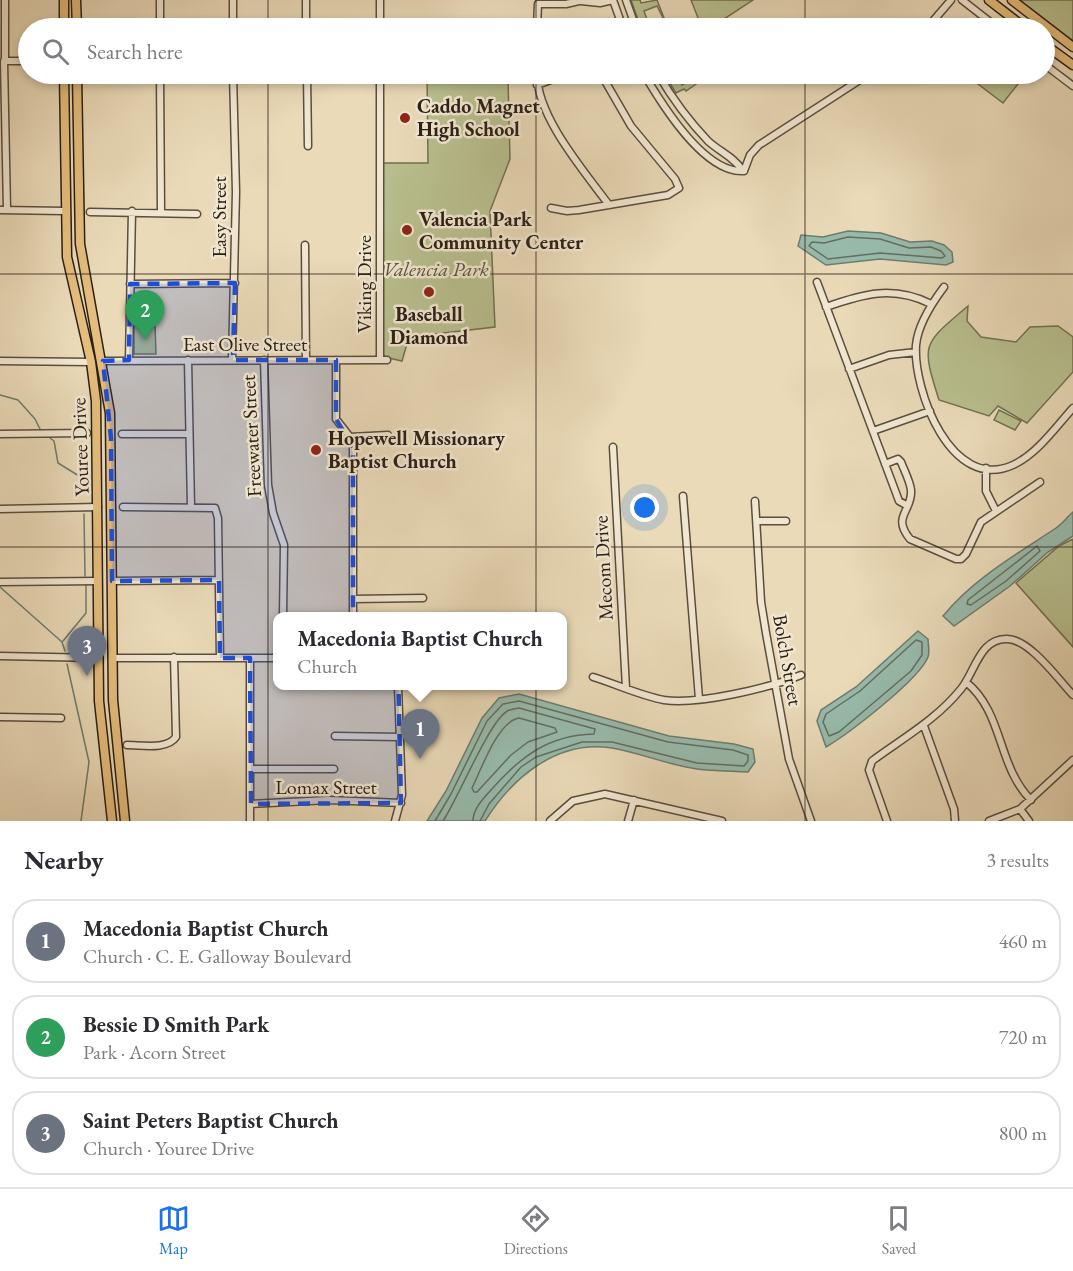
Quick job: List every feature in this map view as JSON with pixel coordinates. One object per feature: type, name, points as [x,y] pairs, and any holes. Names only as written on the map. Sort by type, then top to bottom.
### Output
[{"type":"main road","points":[[64,0],[64,18]]},
{"type":"main road","points":[[76,0],[77,18]]},
{"type":"main road","points":[[989,0],[1012,18]]},
{"type":"main road","points":[[1012,0],[1035,18]]},
{"type":"main road","points":[[1055,33],[1073,47]]},
{"type":"main road","points":[[1055,52],[1073,65]]},
{"type":"main road","name":"Youree Drive","points":[[64,84],[65,211],[70,277],[91,362],[97,423],[101,727],[112,821]]},
{"type":"main road","name":"Youree Drive","points":[[77,84],[80,244],[103,362],[111,438],[114,721],[125,821]]},
{"type":"main road","points":[[91,362],[103,362]]},
{"type":"main road","points":[[99,658],[112,658]]},
{"type":"street","points":[[5,0],[4,210],[65,211]]},
{"type":"street","points":[[160,0],[160,18]]},
{"type":"street","points":[[233,0],[233,18]]},
{"type":"street","points":[[306,0],[306,18]]},
{"type":"street","points":[[380,0],[380,18]]},
{"type":"street","points":[[537,18],[538,4],[582,1],[595,3],[613,0],[619,18]]},
{"type":"street","points":[[626,0],[632,18]]},
{"type":"street","points":[[936,18],[951,0]]},
{"type":"street","points":[[962,0],[985,18]]},
{"type":"street","points":[[1055,72],[1073,86]]},
{"type":"street","points":[[160,84],[161,212]]},
{"type":"street","name":"Easy Street","points":[[232,360],[235,283],[233,84]]},
{"type":"street","points":[[306,84],[308,146]]},
{"type":"street","name":"Viking Drive","points":[[380,84],[383,360]]},
{"type":"street","points":[[552,208],[567,211],[668,195],[678,188],[675,179],[631,126],[607,84]]},
{"type":"street","points":[[651,84],[672,116],[701,150],[721,166],[735,172],[744,171]]},
{"type":"street","points":[[665,84],[692,123],[715,147],[737,161],[744,171]]},
{"type":"street","points":[[744,171],[745,163],[759,145],[854,84]]},
{"type":"street","points":[[537,85],[540,96],[563,140],[609,204]]},
{"type":"street","points":[[129,360],[132,211]]},
{"type":"street","points":[[90,212],[196,214]]},
{"type":"street","points":[[305,245],[306,360]]},
{"type":"street","points":[[817,282],[899,501],[906,505]]},
{"type":"street","points":[[130,284],[235,283]]},
{"type":"street","points":[[945,288],[931,304],[916,342],[920,381],[945,444],[962,458],[986,468],[1005,467],[1034,451],[1073,408]]},
{"type":"street","points":[[826,308],[864,294],[880,292],[919,298],[931,304]]},
{"type":"street","points":[[849,369],[890,355],[916,352]]},
{"type":"street","name":"East Olive Street","points":[[103,362],[129,360],[383,360]]},
{"type":"street","points":[[188,360],[191,507]]},
{"type":"street","name":"Freewater Street","points":[[264,360],[268,484],[273,513],[284,542],[283,612]]},
{"type":"street","points":[[336,360],[335,414],[337,421],[350,437],[353,447],[353,612]]},
{"type":"street","points":[[0,361],[91,362]]},
{"type":"street","points":[[873,431],[930,411]]},
{"type":"street","points":[[0,434],[87,434]]},
{"type":"street","points":[[122,434],[188,434]]},
{"type":"street","points":[[350,437],[388,435]]},
{"type":"street","name":"Mecom Drive","points":[[613,447],[626,688]]},
{"type":"street","points":[[885,464],[898,459],[901,462],[911,491],[901,520],[902,527],[910,539],[956,559],[961,559],[966,554],[981,522],[1040,482]]},
{"type":"street","points":[[986,468],[986,491],[996,511]]},
{"type":"street","points":[[683,496],[699,699]]},
{"type":"street","name":"Bolch Street","points":[[756,501],[761,602],[789,759],[811,821]]},
{"type":"street","points":[[0,509],[98,507]]},
{"type":"street","points":[[123,507],[215,508],[220,658]]},
{"type":"street","points":[[757,521],[786,521]]},
{"type":"street","points":[[112,581],[219,580]]},
{"type":"street","points":[[0,582],[98,581]]},
{"type":"street","points":[[353,599],[423,598]]},
{"type":"street","points":[[887,821],[869,771],[874,760],[924,726],[966,682],[982,652],[999,640],[1010,639],[1026,645],[1073,695]]},
{"type":"street","points":[[0,656],[99,658]]},
{"type":"street","points":[[127,745],[162,745],[173,742],[176,737],[174,657]]},
{"type":"street","points":[[112,658],[273,658]]},
{"type":"street","points":[[250,658],[250,821]]},
{"type":"street","points":[[593,677],[665,700],[699,699],[777,685],[801,675]]},
{"type":"street","points":[[966,682],[983,698],[1014,778],[1031,800]]},
{"type":"street","points":[[395,821],[401,803],[398,690]]},
{"type":"street","points":[[0,717],[61,718]]},
{"type":"street","points":[[924,726],[954,809],[955,821]]},
{"type":"street","points":[[335,736],[400,737]]},
{"type":"street","points":[[989,821],[1020,809],[1073,760]]},
{"type":"street","points":[[251,769],[334,769]]},
{"type":"street","points":[[550,821],[566,806],[588,796],[604,794],[722,821]]},
{"type":"street","name":"Lomax Street","points":[[251,804],[329,800],[401,803]]},
{"type":"street","points":[[628,821],[634,800]]},
{"type":"street","points":[[1020,809],[1029,821]]},
{"type":"highlighted area","points":[[235,283],[233,360],[336,360],[336,419],[353,447],[353,659],[391,659],[398,665],[401,803],[251,804],[250,658],[220,658],[219,580],[112,581],[111,438],[103,361],[129,360],[130,284]]},
{"type":"green space","points":[[631,0],[640,0],[641,3],[657,0],[664,18],[657,6],[644,11],[646,18],[637,18]]},
{"type":"green space","points":[[691,0],[753,0],[726,18],[698,18]]},
{"type":"green space","points":[[1019,0],[1073,0],[1073,42],[1055,29],[1055,18],[1042,18]]},
{"type":"green space","name":"Valencia Park","points":[[427,84],[508,84],[510,159],[490,211],[495,327],[409,337],[402,361],[380,356],[380,163],[428,163]]},
{"type":"green space","points":[[670,84],[696,84],[686,91],[684,89],[676,93]]},
{"type":"green space","points":[[978,84],[1018,84],[1003,103]]},
{"type":"green space","points":[[968,306],[967,321],[981,337],[1016,342],[1030,327],[1058,326],[1073,337],[1073,372],[1027,423],[998,406],[989,416],[939,400],[929,367],[930,346],[942,329]]},
{"type":"green space","points":[[134,325],[155,325],[156,354],[134,354]]},
{"type":"green space","points":[[999,410],[1021,421],[1015,430],[994,420]]},
{"type":"green space","points":[[1073,539],[1073,647],[1016,583],[1059,546]]},
{"type":"water","points":[[848,231],[881,233],[910,242],[932,241],[944,245],[952,252],[953,262],[946,265],[880,259],[826,265],[798,246],[801,235],[823,237]]},
{"type":"water","points":[[1073,512],[1073,536],[1048,552],[1010,586],[954,626],[943,616],[968,590],[1056,528]]},
{"type":"water","points":[[918,631],[928,639],[929,655],[922,667],[882,706],[826,747],[817,721],[821,710],[856,687]]},
{"type":"water","points":[[519,694],[669,736],[734,744],[753,749],[755,762],[748,772],[710,770],[686,767],[612,748],[592,747],[573,750],[538,765],[523,777],[508,790],[485,821],[427,821],[446,791],[482,718],[499,698]]},
{"type":"waterway","points":[[0,395],[18,400],[35,419],[41,431]]},
{"type":"waterway","points":[[50,438],[54,441],[58,463],[79,476],[82,484]]},
{"type":"waterway","points":[[84,514],[85,576]]},
{"type":"waterway","points":[[63,641],[86,613],[86,584]]},
{"type":"waterway","points":[[0,587],[62,642],[65,651]]},
{"type":"waterway","points":[[67,664],[89,762],[81,821]]},
{"type":"place","name":"Caddo Magnet High School","points":[[405,118]]},
{"type":"place","name":"Valencia Park Community Center","points":[[407,230]]},
{"type":"place","name":"Baseball Diamond","points":[[429,292]]},
{"type":"place","name":"Bessie D Smith Park","points":[[145,340]]},
{"type":"place","name":"Hopewell Missionary Baptist Church","points":[[316,450]]},
{"type":"place","name":"Saint Peters Baptist Church","points":[[87,676]]},
{"type":"place","name":"Macedonia Baptist Church","points":[[420,759]]}]
